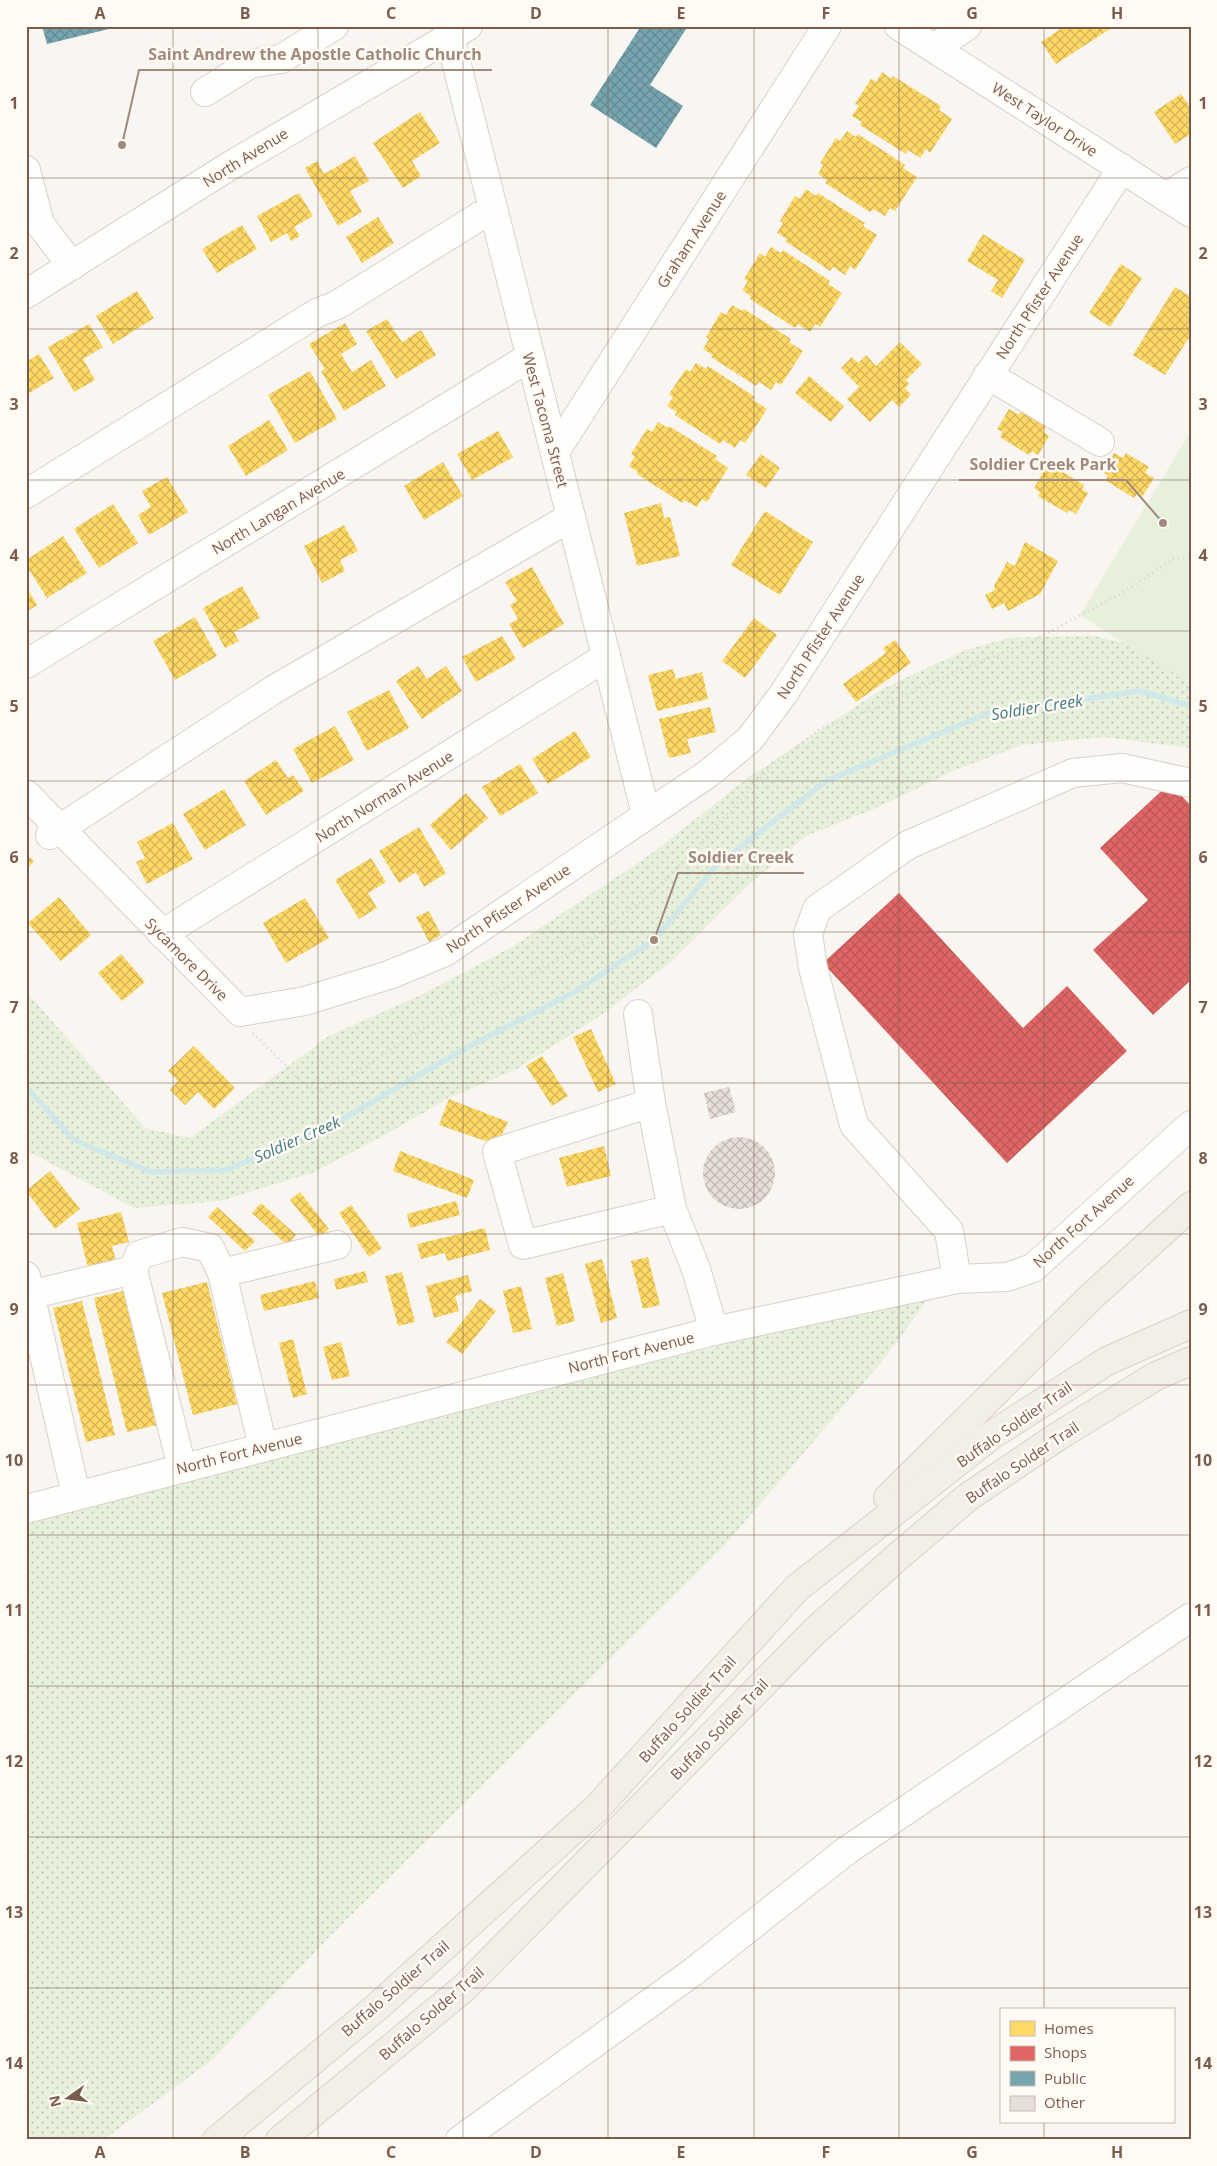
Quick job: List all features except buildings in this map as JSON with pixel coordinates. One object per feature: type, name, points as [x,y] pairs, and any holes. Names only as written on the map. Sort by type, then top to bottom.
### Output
[{"type":"main road","points":[[797,1588],[1092,1296],[1191,1206]]},
{"type":"main road","name":"Buffalo Soldier Trail","points":[[217,2140],[376,2007],[596,1809],[797,1588],[992,1435],[1107,1362],[1191,1324]]},
{"type":"main road","name":"Buffalo Solder Trail","points":[[280,2140],[464,1988],[813,1633],[895,1559],[968,1497],[1060,1435],[1156,1376],[1191,1361]]},
{"type":"street","points":[[205,92],[250,64],[281,59],[334,26]]},
{"type":"street","name":"Graham Avenue","points":[[555,452],[827,26]]},
{"type":"street","name":"West Taylor Drive","points":[[899,26],[1191,213]]},
{"type":"street","points":[[934,48],[967,26]]},
{"type":"street","name":"West Tacoma Street","points":[[455,30],[494,213],[646,814]]},
{"type":"street","name":"North Avenue","points":[[26,294],[245,157],[455,30]]},
{"type":"street","name":"North Pfister Avenue","points":[[389,975],[445,952],[709,773],[750,739],[784,693],[1122,168]]},
{"type":"street","points":[[26,170],[40,224],[72,266]]},
{"type":"street","points":[[1166,197],[1191,181]]},
{"type":"street","points":[[26,494],[317,313],[337,305],[480,216],[494,213]]},
{"type":"street","name":"North Langan Avenue","points":[[26,664],[530,357]]},
{"type":"street","points":[[988,375],[1100,442]]},
{"type":"street","points":[[55,832],[273,690],[571,517]]},
{"type":"street","name":"North Norman Avenue","points":[[162,934],[606,657]]},
{"type":"street","points":[[958,1279],[950,1231],[854,1125],[813,968],[808,934],[817,909],[908,845],[1073,774],[1122,768],[1191,783]]},
{"type":"street","name":"Sycamore Drive","points":[[26,794],[55,832],[162,934],[240,1012],[306,1001],[389,975]]},
{"type":"street","points":[[638,1014],[651,1102],[672,1209],[696,1269],[714,1331]]},
{"type":"street","points":[[651,1102],[498,1152],[523,1245],[672,1209]]},
{"type":"street","name":"North Fort Avenue","points":[[26,1509],[714,1331],[958,1279],[1007,1277],[1033,1268],[1191,1125]]},
{"type":"street","points":[[182,1468],[133,1270],[139,1255],[182,1242],[210,1248],[222,1273],[263,1447]]},
{"type":"street","points":[[222,1273],[337,1244]]},
{"type":"street","points":[[76,1495],[28,1286],[133,1270]]},
{"type":"street","points":[[460,2140],[693,1972],[846,1851],[1191,1616]]},
{"type":"green space","points":[[1191,431],[1191,684],[1080,615]]},
{"type":"green space","points":[[1094,636],[1191,658],[1191,748],[1103,737],[1022,745],[955,770],[876,808],[806,836],[746,887],[672,961],[600,1016],[517,1069],[447,1099],[383,1136],[312,1173],[220,1201],[134,1208],[26,1150],[26,991],[145,1128],[190,1138],[329,1036],[419,996],[512,947],[651,854],[749,777],[882,689],[966,650],[1008,638]]},
{"type":"green space","points":[[933,1292],[888,1354],[725,1545],[327,1939],[211,2061],[103,2140],[26,2140],[26,1520]]},
{"type":"waterway","name":"Soldier Creek","points":[[26,1087],[74,1140],[151,1172],[226,1170],[327,1128],[466,1048],[575,992],[654,940],[717,865],[826,781],[991,712],[1140,691],[1191,706]]},
{"type":"place","name":"Saint Andrew the Apostle Catholic Church","points":[[122,145]]},
{"type":"place","name":"Soldier Creek Park","points":[[1163,523]]},
{"type":"place","name":"Soldier Creek","points":[[654,940]]}]
